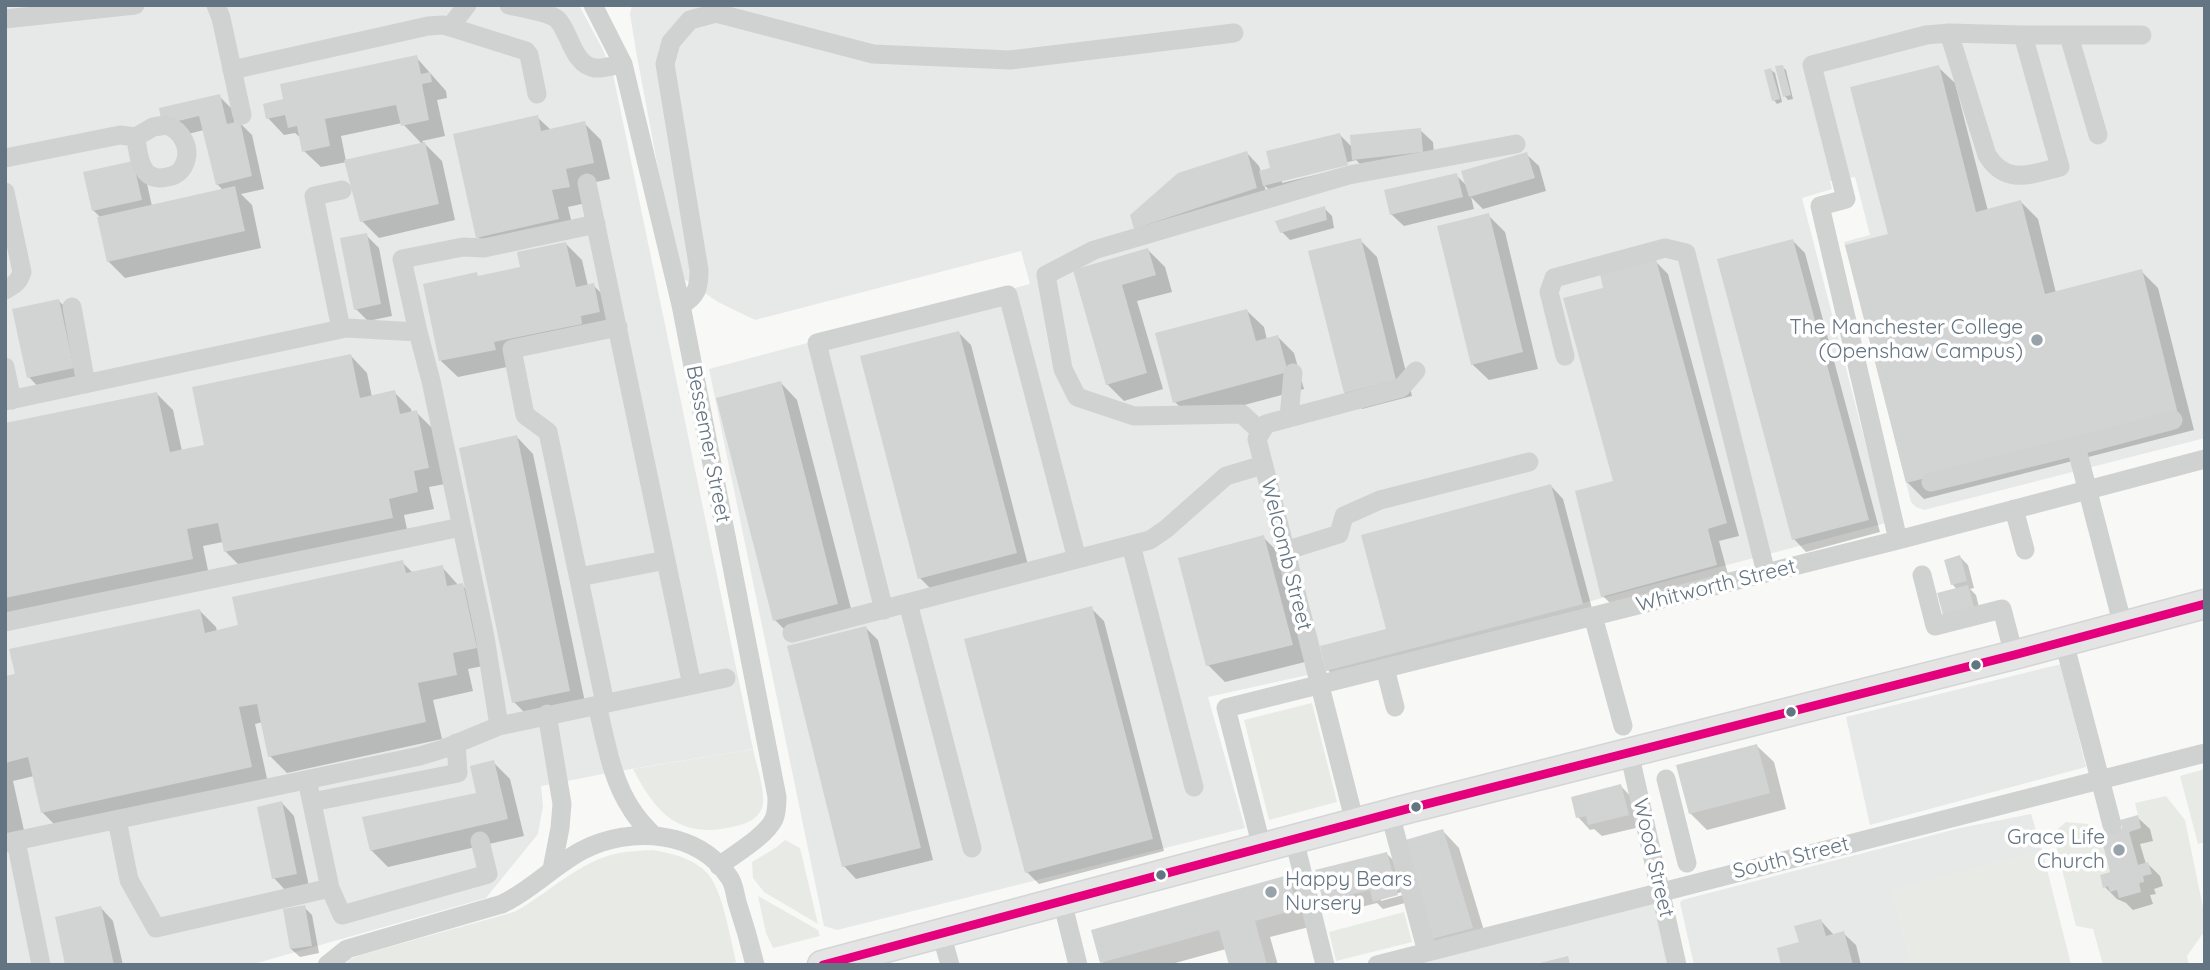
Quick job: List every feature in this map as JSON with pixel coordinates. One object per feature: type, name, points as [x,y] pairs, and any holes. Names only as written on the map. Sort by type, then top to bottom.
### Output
[{"type":"highway","points":[[822,965],[1390,814],[1626,739],[2014,655],[2205,604]]},
{"type":"street","points":[[5,19],[135,5]]},
{"type":"street","points":[[216,5],[242,115]]},
{"type":"street","points":[[450,27],[467,5]]},
{"type":"street","points":[[509,5],[559,21],[586,64],[595,68],[623,64]]},
{"type":"street","name":"Bessemer Street","points":[[593,5],[623,64],[681,305],[777,797],[774,820],[764,832],[719,866]]},
{"type":"street","points":[[681,305],[692,299],[699,283],[699,270],[665,64],[671,41],[690,20],[716,13],[873,54],[1010,61],[1234,33]]},
{"type":"street","points":[[232,69],[432,25],[450,27],[526,51],[537,94]]},
{"type":"street","points":[[1949,33],[1987,155],[1994,167],[2004,173],[2020,176],[2060,167],[2023,35]]},
{"type":"street","points":[[1898,540],[1820,206],[1846,199],[1812,65],[1926,35],[2142,35]]},
{"type":"street","points":[[2069,36],[2098,135]]},
{"type":"street","points":[[5,158],[120,135],[136,137]]},
{"type":"street","points":[[1416,371],[1401,388],[1266,424],[1261,432],[1242,414],[1134,416],[1077,397],[1063,369],[1046,275],[1094,250],[1336,178],[1516,144]]},
{"type":"street","points":[[587,183],[692,685]]},
{"type":"street","points":[[341,329],[314,196],[342,190]]},
{"type":"street","points":[[5,192],[22,272],[20,279],[5,290]]},
{"type":"street","points":[[499,726],[485,637],[431,381],[402,259],[463,247],[484,248],[596,224]]},
{"type":"street","points":[[1565,356],[1549,292],[1554,278],[1665,248],[1686,253],[1766,573]]},
{"type":"street","points":[[884,610],[817,343],[1008,295],[1077,559]]},
{"type":"street","points":[[72,307],[86,384]]},
{"type":"street","points":[[618,327],[512,349],[525,415],[548,432],[579,578],[613,772],[632,811],[654,836]]},
{"type":"street","points":[[5,367],[8,401],[341,329],[418,332]]},
{"type":"street","points":[[1289,417],[1293,373]]},
{"type":"street","points":[[1931,482],[2173,420]]},
{"type":"street","name":"Welcomb Street","points":[[1261,432],[1257,439],[1263,465],[1355,823]]},
{"type":"street","points":[[2077,446],[2123,626]]},
{"type":"street","name":"Whitworth Street","points":[[1262,848],[1226,708],[1898,540],[2205,459]]},
{"type":"street","points":[[1284,551],[1339,534],[1343,516],[1380,500],[1529,462]]},
{"type":"street","points":[[792,634],[1150,540],[1226,476],[1263,465]]},
{"type":"street","points":[[2014,509],[2025,550]]},
{"type":"street","points":[[5,622],[461,527]]},
{"type":"street","points":[[1131,545],[1194,787]]},
{"type":"street","points":[[579,578],[666,560]]},
{"type":"street","points":[[1922,575],[1935,626],[2002,609],[2014,655]]},
{"type":"street","points":[[908,603],[972,848]]},
{"type":"street","name":"Wood Street","points":[[1594,616],[1626,739],[1677,965]]},
{"type":"street","points":[[2064,642],[2112,825]]},
{"type":"street","points":[[1385,668],[1395,707]]},
{"type":"street","points":[[41,965],[11,842],[420,756],[499,726],[726,678]]},
{"type":"street","points":[[547,714],[562,804],[552,869]]},
{"type":"street","points":[[312,802],[457,773],[456,743]]},
{"type":"street","name":"South Street","points":[[1377,965],[2205,752]]},
{"type":"street","points":[[307,779],[330,888],[342,915],[488,874],[480,841]]},
{"type":"street","points":[[1665,779],[1687,863]]},
{"type":"street","points":[[1390,814],[1427,952]]},
{"type":"street","points":[[117,820],[129,880],[156,928],[330,888]]},
{"type":"street","points":[[1647,831],[1676,824]]},
{"type":"street","points":[[327,965],[347,949],[502,904],[518,896],[552,869],[583,850],[608,840],[654,836],[678,839],[707,852],[730,878],[755,965]]},
{"type":"street","points":[[1294,839],[1325,965]]},
{"type":"street","points":[[1062,901],[1078,965]]},
{"type":"street","points":[[942,933],[950,965]]},
{"type":"shaded area","points":[[5,5],[579,5],[613,74],[753,749],[541,786],[543,806],[538,834],[486,898],[250,965],[5,965]]},
{"type":"shaded area","points":[[632,5],[2205,5],[2205,438],[1924,510],[1916,507],[1911,502],[1844,242],[1870,235],[1855,177],[1830,181],[1832,189],[1802,198],[1886,523],[1326,671],[1208,697],[1245,828],[837,930],[824,926],[709,369],[1030,284],[1021,251],[755,320],[718,302],[678,275],[636,51],[630,14]]},
{"type":"shaded area","points":[[2061,664],[2086,767],[1870,825],[1846,717]]},
{"type":"shaded area","points":[[1312,703],[1337,802],[1269,820],[1244,720]]},
{"type":"shaded area","points":[[753,749],[762,788],[762,808],[755,818],[736,826],[700,829],[672,820],[651,799],[633,769]]},
{"type":"shaded area","points":[[2205,769],[2205,842],[2198,844],[2180,776]]},
{"type":"shaded area","points":[[2166,796],[2185,820],[2205,917],[2204,932],[2187,956],[2189,965],[2103,965],[2093,929],[2076,926],[2053,833],[2066,822],[2088,824],[2093,840],[2101,838],[2110,872],[2100,875],[2103,887],[2110,886],[2117,890],[2119,898],[2141,892],[2139,883],[2144,882],[2143,876],[2151,874],[2148,862],[2138,865],[2129,832],[2141,828],[2135,803]]},
{"type":"shaded area","points":[[2031,814],[2071,965],[1694,965],[1680,903],[1682,900],[1960,828]]},
{"type":"shaded area","points":[[785,840],[800,848],[818,924],[764,892],[753,878],[752,862]]},
{"type":"shaded area","points":[[652,850],[688,860],[707,873],[721,902],[736,962],[726,965],[344,965],[360,955],[514,912],[577,870],[604,857],[623,852]]},
{"type":"shaded area","points":[[2042,850],[2071,965],[1910,965],[1891,890]]},
{"type":"shaded area","points":[[758,896],[818,930],[820,936],[773,948],[766,933]]},
{"type":"shaded area","points":[[1657,902],[1671,965],[1399,965]]},
{"type":"shaded area","points":[[1404,912],[1412,942],[1336,961],[1329,932]]},
{"type":"building","points":[[417,55],[421,74],[430,72],[432,82],[422,84],[429,120],[401,126],[396,105],[325,119],[330,146],[302,152],[297,126],[288,128],[285,115],[266,119],[263,104],[283,99],[280,84]]},
{"type":"building","points":[[1783,65],[1791,95],[1783,97],[1775,66]]},
{"type":"building","points":[[1939,65],[1976,212],[2021,200],[2045,294],[2142,269],[2178,414],[1906,483],[1845,245],[1888,234],[1850,87]]},
{"type":"building","points":[[1771,68],[1780,99],[1772,101],[1764,70]]},
{"type":"building","points":[[220,94],[227,124],[240,121],[252,176],[216,185],[199,116],[162,125],[159,108]]},
{"type":"building","points":[[538,115],[541,131],[585,121],[594,163],[566,169],[570,187],[552,190],[559,219],[476,238],[453,134]]},
{"type":"building","points":[[1421,128],[1423,152],[1352,160],[1350,135]]},
{"type":"building","points":[[1340,133],[1348,165],[1263,186],[1259,171],[1270,168],[1266,151]]},
{"type":"building","points":[[425,142],[439,204],[360,222],[344,160]]},
{"type":"building","points":[[1247,151],[1257,188],[1134,229],[1130,215],[1178,173]]},
{"type":"building","points":[[1527,152],[1535,178],[1469,197],[1461,171]]},
{"type":"building","points":[[133,161],[142,200],[92,211],[83,172]]},
{"type":"building","points":[[1457,173],[1463,197],[1390,215],[1384,190]]},
{"type":"building","points":[[235,186],[245,231],[107,262],[97,217]]},
{"type":"building","points":[[1325,206],[1327,220],[1280,233],[1275,221]]},
{"type":"building","points":[[1489,213],[1523,352],[1471,365],[1437,226]]},
{"type":"building","points":[[367,233],[381,304],[354,310],[340,238]]},
{"type":"building","points":[[1361,238],[1396,380],[1344,393],[1308,251]]},
{"type":"building","points":[[1793,239],[1869,520],[1792,540],[1717,259]]},
{"type":"building","points":[[566,242],[576,287],[594,283],[600,312],[581,316],[582,324],[494,342],[496,350],[439,361],[423,284],[477,272],[478,276],[520,267],[517,252]]},
{"type":"building","points":[[1148,248],[1156,275],[1122,285],[1147,373],[1106,385],[1073,270]]},
{"type":"building","points":[[1656,259],[1727,523],[1708,529],[1717,565],[1601,597],[1575,491],[1613,481],[1563,298],[1603,288],[1600,274]]},
{"type":"building","points":[[59,299],[74,368],[27,378],[12,309]]},
{"type":"building","points":[[1247,309],[1256,341],[1278,335],[1288,372],[1173,403],[1155,333]]},
{"type":"building","points":[[959,331],[1017,553],[918,579],[860,356]]},
{"type":"building","points":[[351,354],[360,398],[395,390],[400,414],[417,410],[429,468],[414,471],[418,492],[389,499],[393,518],[224,552],[218,523],[187,529],[193,559],[5,598],[5,423],[157,392],[170,452],[204,445],[192,387]]},
{"type":"building","points":[[781,381],[838,604],[773,621],[716,398]]},
{"type":"building","points":[[517,435],[570,691],[512,703],[459,448]]},
{"type":"building","points":[[1551,484],[1583,604],[1326,671],[1320,646],[1386,629],[1361,535]]},
{"type":"building","points":[[1264,535],[1293,645],[1206,666],[1178,558]]},
{"type":"building","points":[[1960,555],[1967,581],[1951,585],[1944,560]]},
{"type":"building","points":[[403,560],[406,573],[443,565],[447,586],[463,583],[477,648],[453,653],[457,675],[418,683],[426,722],[268,757],[257,704],[239,707],[252,767],[41,813],[28,757],[5,763],[5,676],[15,674],[9,649],[200,609],[205,633],[238,625],[232,597]]},
{"type":"building","points":[[1968,585],[1974,607],[1943,615],[1937,593]]},
{"type":"building","points":[[1092,606],[1153,839],[1025,873],[964,639]]},
{"type":"building","points":[[866,626],[921,848],[842,867],[787,646]]},
{"type":"building","points":[[1757,744],[1770,793],[1689,814],[1676,765]]},
{"type":"building","points":[[494,760],[508,819],[370,851],[362,817],[476,793],[470,766]]},
{"type":"building","points":[[1621,784],[1629,815],[1588,825],[1586,816],[1576,818],[1571,797]]},
{"type":"building","points":[[282,801],[297,874],[272,879],[257,807]]},
{"type":"building","name":"Grace Life Church","points":[[2138,815],[2141,828],[2129,832],[2138,865],[2148,862],[2152,874],[2143,876],[2144,882],[2139,883],[2141,892],[2119,898],[2117,890],[2110,892],[2108,886],[2103,888],[2100,875],[2110,872],[2100,834],[2122,828],[2120,820]]},
{"type":"building","points":[[1443,829],[1473,928],[1428,940],[1402,841]]},
{"type":"building","points":[[1387,852],[1398,895],[1373,902],[1370,890],[1323,901],[1315,870]]},
{"type":"building","points":[[1288,875],[1298,909],[1255,921],[1267,965],[1229,965],[1219,930],[1100,963],[1091,930]]},
{"type":"building","points":[[305,905],[312,946],[290,949],[283,909]]},
{"type":"building","points":[[101,906],[114,965],[65,965],[55,917]]},
{"type":"building","points":[[1821,919],[1826,936],[1844,931],[1853,965],[1781,965],[1777,948],[1799,942],[1794,926]]},
{"type":"building","points":[[1568,956],[1570,965],[1536,965],[1536,964]]},
{"type":"transit line","points":[[823,965],[1407,809],[2205,604]]},
{"type":"place","name":"The Manchester College (Openshaw Campus)","points":[[2037,340]]},
{"type":"place","name":"Grace Life Church","points":[[2119,850]]},
{"type":"place","name":"Happy Bears Nursery","points":[[1271,892]]}]
